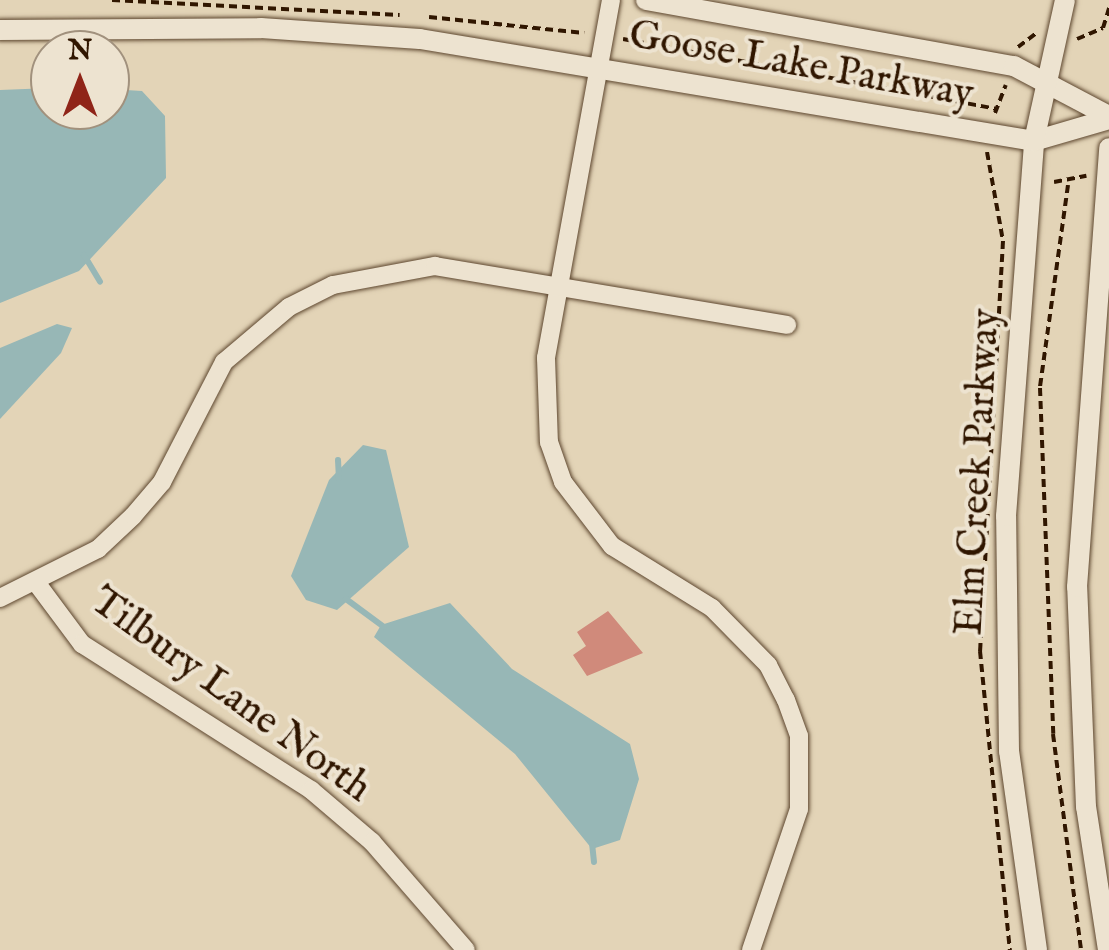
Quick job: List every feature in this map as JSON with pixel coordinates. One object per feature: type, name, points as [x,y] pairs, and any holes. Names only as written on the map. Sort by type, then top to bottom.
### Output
[{"type":"street","points":[[610,0],[559,284],[544,402],[563,482],[612,546],[742,636],[768,664],[799,736],[799,809],[751,950]]},
{"type":"street","name":"Goose Lake Parkway","points":[[646,0],[1046,76],[1109,118]]},
{"type":"street","name":"Elm Creek Parkway","points":[[1037,950],[1003,630],[1034,142],[1064,0]]},
{"type":"street","name":"Goose Lake Parkway","points":[[0,30],[261,28],[420,38],[1034,142],[1109,118]]},
{"type":"street","points":[[1108,950],[1086,807],[1077,587],[1109,148]]},
{"type":"street","points":[[0,598],[38,585],[133,516],[162,482],[224,362],[288,307],[375,272],[435,266],[786,325]]},
{"type":"street","name":"Tilbury Lane North","points":[[38,585],[82,644],[356,829],[466,950]]},
{"type":"path","points":[[1080,40],[1103,28],[1109,8]]},
{"type":"path","points":[[1018,45],[1034,30]]},
{"type":"path","points":[[994,117],[1008,81]]},
{"type":"path","points":[[1068,185],[1040,388],[1053,734],[1081,950]]},
{"type":"water","points":[[30,89],[30,130],[130,130],[130,90],[142,91],[165,116],[166,178],[79,271],[0,303],[0,90]]},
{"type":"water","points":[[57,324],[72,328],[61,353],[0,419],[0,348]]},
{"type":"water","points":[[363,445],[386,450],[409,547],[337,610],[306,600],[291,576],[329,480]]},
{"type":"water","points":[[450,603],[512,669],[630,744],[639,779],[620,840],[592,849],[515,754],[374,637],[381,625]]},
{"type":"building","points":[[608,611],[643,653],[587,676],[573,655],[586,646],[577,632]]},
{"type":"waterway","points":[[84,255],[100,282]]},
{"type":"waterway","points":[[338,460],[339,478]]},
{"type":"waterway","points":[[346,599],[384,627]]},
{"type":"waterway","points":[[592,843],[594,862]]}]
